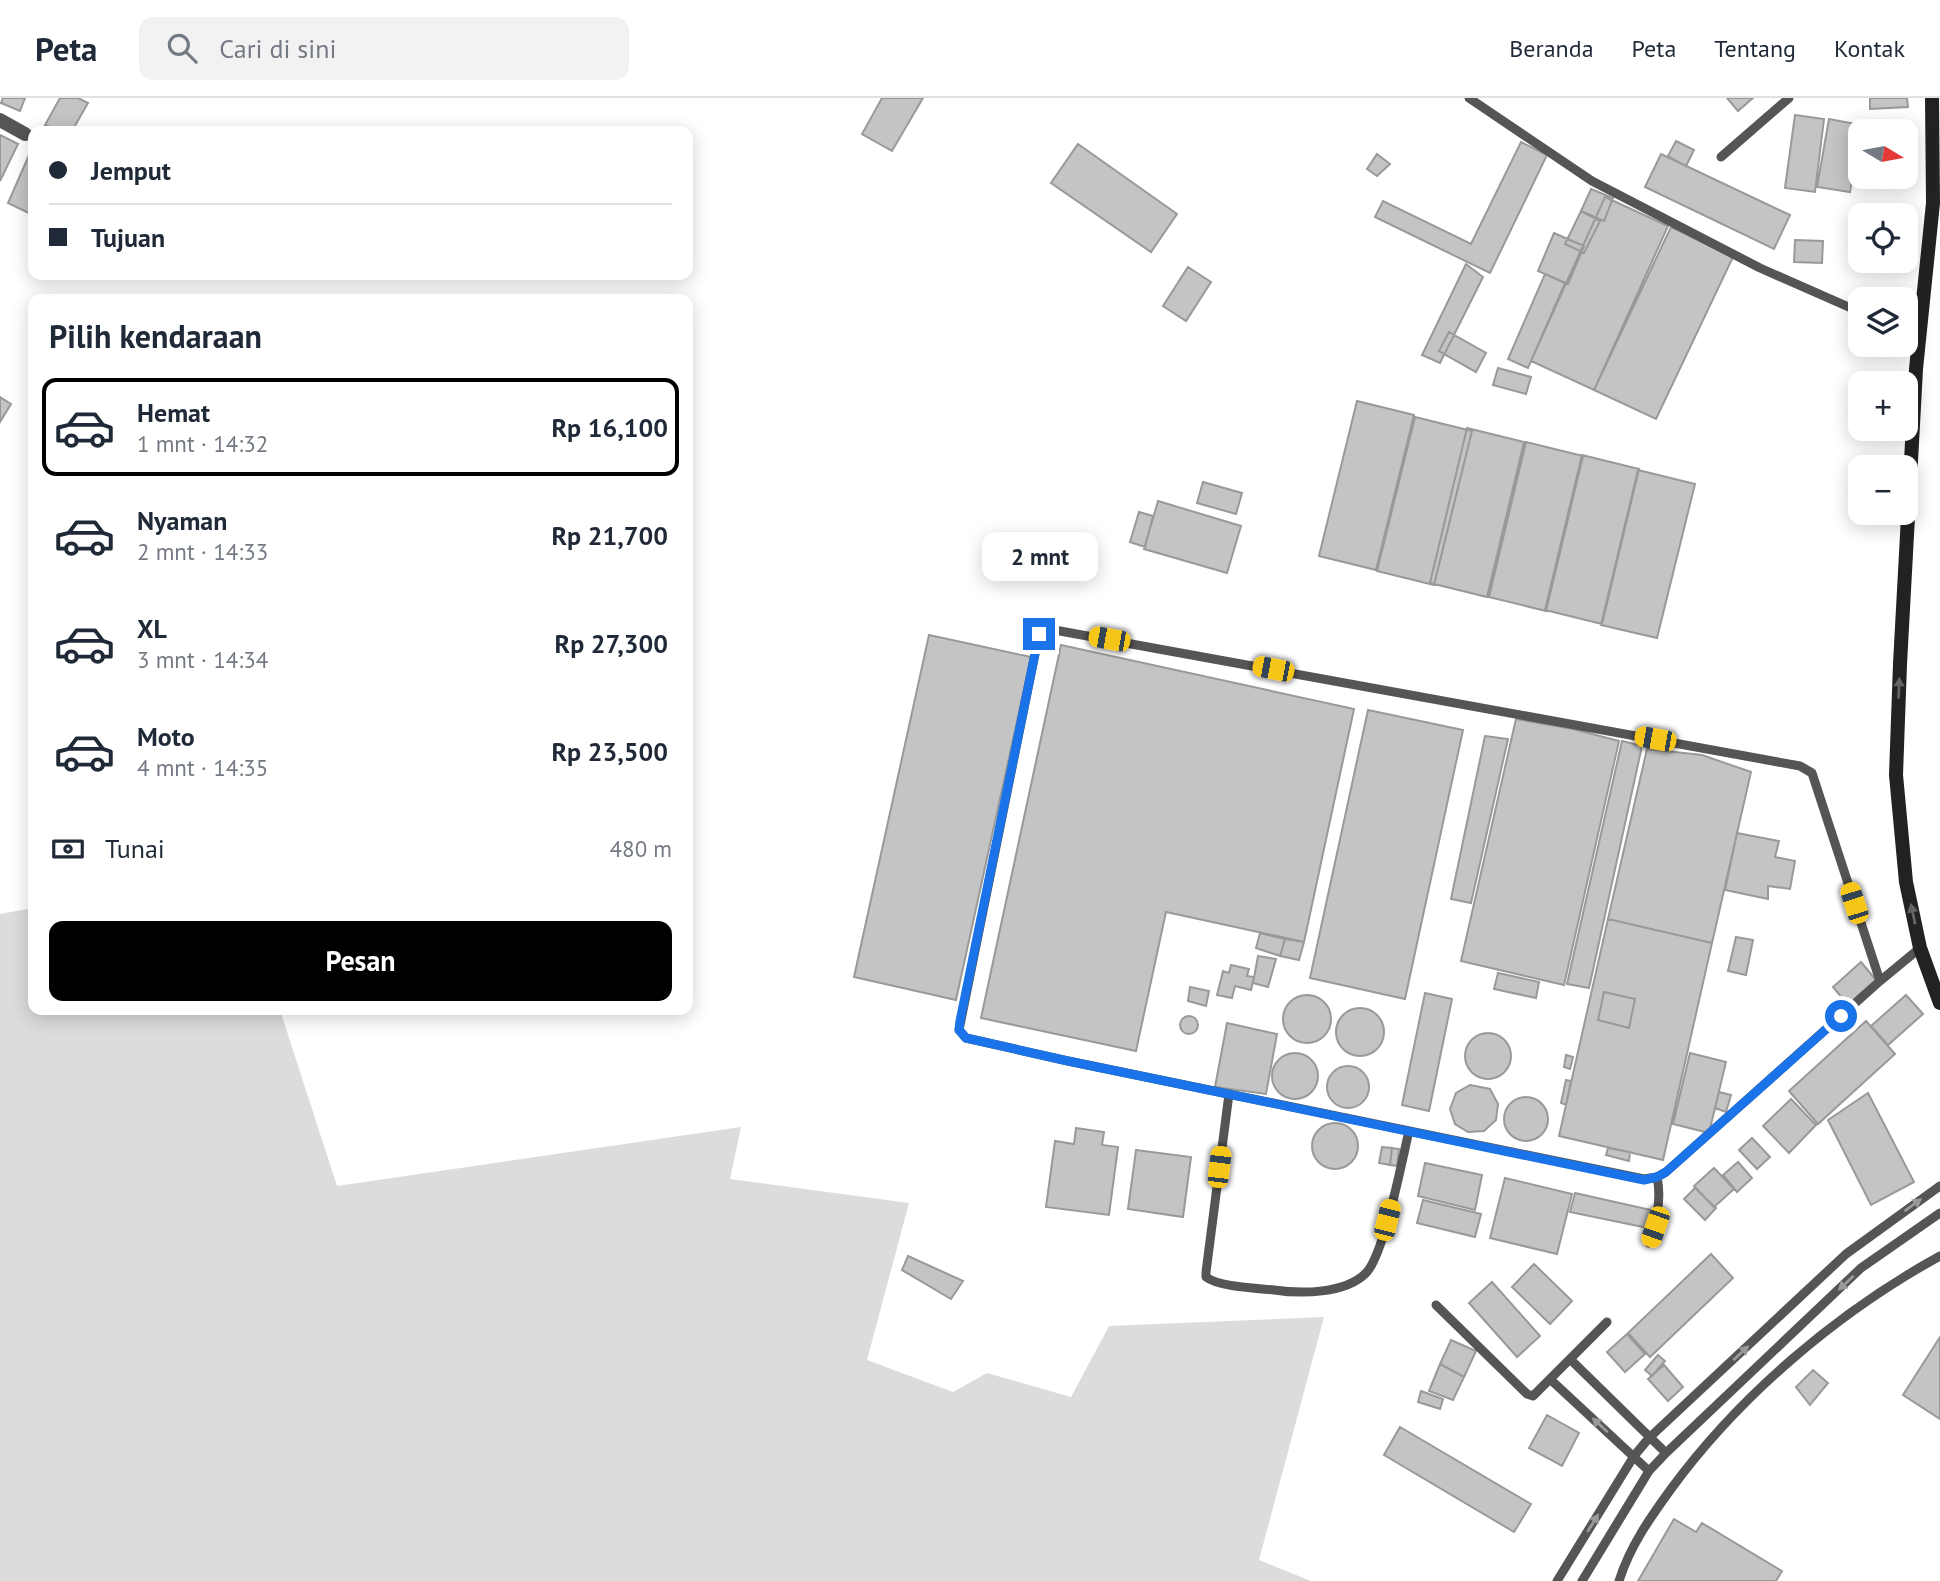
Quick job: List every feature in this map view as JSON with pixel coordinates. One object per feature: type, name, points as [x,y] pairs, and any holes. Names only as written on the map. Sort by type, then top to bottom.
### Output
[{"type":"street","points":[[1918,303],[1933,204],[1932,98]]},
{"type":"street","points":[[0,120],[25,134]]},
{"type":"street","points":[[1912,357],[1896,775],[1902,861],[1920,948],[1940,1003]]},
{"type":"lane","points":[[1469,98],[1592,181],[1760,268],[1848,307]]},
{"type":"lane","points":[[1721,157],[1789,98]]},
{"type":"lane","points":[[1880,981],[1812,773],[1807,769],[1765,759],[1043,629],[1036,647],[959,1030],[966,1038],[1068,1061],[1644,1180],[1666,1172],[1920,948]]},
{"type":"lane","points":[[1229,1094],[1206,1277],[1229,1284],[1281,1291],[1309,1290],[1343,1286],[1366,1274],[1381,1243],[1409,1131]]},
{"type":"lane","points":[[1649,1243],[1655,1227],[1660,1196],[1657,1177]]},
{"type":"lane","points":[[1557,1581],[1634,1456],[1649,1438],[1846,1254],[1940,1186]]},
{"type":"lane","points":[[1582,1581],[1649,1471],[1666,1453],[1861,1268],[1940,1213]]},
{"type":"lane","points":[[1619,1581],[1626,1559],[1641,1532],[1686,1469],[1737,1410],[1820,1336],[1879,1293],[1940,1256]]},
{"type":"lane","points":[[1436,1305],[1527,1394],[1535,1395],[1607,1322]]},
{"type":"lane","points":[[1571,1360],[1666,1453]]},
{"type":"lane","points":[[1551,1380],[1649,1471]]},
{"type":"shaded area","points":[[28,909],[28,1015],[282,1015],[337,1186],[741,1127],[730,1179],[909,1203],[867,1360],[953,1392],[987,1373],[1071,1397],[1109,1326],[1324,1317],[1259,1560],[1311,1581],[0,1581],[0,914]]},
{"type":"building","points":[[3,98],[25,98],[20,111],[1,103]]},
{"type":"building","points":[[60,98],[78,98],[88,103],[75,126],[45,125]]},
{"type":"building","points":[[882,98],[923,98],[892,151],[862,134]]},
{"type":"building","points":[[1727,98],[1753,98],[1738,111]]},
{"type":"building","points":[[1870,98],[1907,98],[1908,107],[1870,109]]},
{"type":"building","points":[[1795,115],[1824,119],[1815,192],[1785,188]]},
{"type":"building","points":[[1829,119],[1848,123],[1850,192],[1817,187]]},
{"type":"building","points":[[0,135],[18,144],[0,181]]},
{"type":"building","points":[[1676,141],[1694,150],[1686,166],[1668,156]]},
{"type":"building","points":[[1521,142],[1547,155],[1490,273],[1375,217],[1383,201],[1471,244]]},
{"type":"building","points":[[1078,144],[1177,214],[1151,252],[1051,183]]},
{"type":"building","points":[[1377,154],[1390,164],[1377,176],[1367,169]]},
{"type":"building","points":[[1661,154],[1790,215],[1774,249],[1645,187]]},
{"type":"building","points":[[28,157],[28,213],[8,203]]},
{"type":"building","points":[[1591,189],[1613,198],[1604,221],[1581,211]]},
{"type":"building","points":[[1605,197],[1668,226],[1594,390],[1531,361]]},
{"type":"building","points":[[1581,211],[1600,221],[1584,253],[1565,244]]},
{"type":"building","points":[[1671,227],[1733,257],[1656,419],[1594,390]]},
{"type":"building","points":[[1554,233],[1584,246],[1568,284],[1538,271]]},
{"type":"building","points":[[1795,240],[1823,241],[1822,263],[1794,262]]},
{"type":"building","points":[[1466,264],[1483,277],[1440,363],[1422,355]]},
{"type":"building","points":[[1188,267],[1211,282],[1186,321],[1163,306]]},
{"type":"building","points":[[1545,274],[1565,283],[1528,368],[1508,359]]},
{"type":"building","points":[[1449,332],[1486,353],[1476,372],[1439,351]]},
{"type":"building","points":[[1498,368],[1531,377],[1526,394],[1493,385]]},
{"type":"building","points":[[0,397],[11,404],[0,422]]},
{"type":"building","points":[[1357,401],[1414,415],[1376,570],[1319,556]]},
{"type":"building","points":[[1415,417],[1472,431],[1434,585],[1377,571]]},
{"type":"building","points":[[1467,428],[1524,442],[1487,597],[1430,583]]},
{"type":"building","points":[[1526,442],[1583,456],[1546,611],[1489,597]]},
{"type":"building","points":[[1582,455],[1639,469],[1602,624],[1545,610]]},
{"type":"building","points":[[1638,470],[1695,484],[1657,638],[1601,625]]},
{"type":"building","points":[[1203,482],[1242,493],[1236,514],[1197,503]]},
{"type":"building","points":[[1158,501],[1241,526],[1227,573],[1144,549]]},
{"type":"building","points":[[1139,512],[1153,516],[1145,547],[1130,542]]},
{"type":"building","points":[[929,635],[1031,657],[956,1000],[854,977]]},
{"type":"building","points":[[1061,645],[1354,709],[1304,942],[1166,912],[1136,1051],[981,1018]]},
{"type":"building","points":[[1368,710],[1463,730],[1405,999],[1310,978]]},
{"type":"building","points":[[1516,719],[1573,729],[1619,741],[1564,985],[1461,961]]},
{"type":"building","points":[[1485,736],[1508,739],[1471,903],[1451,899]]},
{"type":"building","points":[[1622,741],[1642,746],[1589,988],[1567,984]]},
{"type":"building","points":[[1647,749],[1702,755],[1751,772],[1712,943],[1608,919]]},
{"type":"building","points":[[1737,833],[1779,841],[1775,857],[1795,861],[1790,889],[1768,886],[1768,899],[1725,890]]},
{"type":"building","points":[[1608,919],[1712,943],[1663,1160],[1559,1136]]},
{"type":"building","points":[[1260,933],[1285,939],[1280,956],[1256,948]]},
{"type":"building","points":[[1736,937],[1753,940],[1746,975],[1728,971]]},
{"type":"building","points":[[1285,939],[1304,942],[1299,960],[1280,956]]},
{"type":"building","points":[[1258,956],[1276,959],[1268,987],[1253,983]]},
{"type":"building","points":[[1861,962],[1876,980],[1848,1005],[1833,987]]},
{"type":"building","points":[[1231,965],[1249,969],[1247,976],[1254,977],[1251,990],[1235,986],[1232,998],[1217,995],[1223,971],[1229,973]]},
{"type":"building","points":[[1498,973],[1539,982],[1536,998],[1494,989]]},
{"type":"building","points":[[1190,987],[1209,991],[1206,1006],[1188,1001]]},
{"type":"building","points":[[1604,992],[1635,999],[1629,1028],[1598,1020]]},
{"type":"building","points":[[1425,993],[1452,999],[1429,1111],[1402,1105]]},
{"type":"building","points":[[1307,995],[1324,1002],[1331,1019],[1324,1036],[1307,1043],[1290,1036],[1283,1019],[1290,1002]]},
{"type":"building","points":[[1906,995],[1923,1014],[1888,1045],[1871,1026]]},
{"type":"building","points":[[1360,1008],[1377,1015],[1384,1032],[1377,1049],[1360,1056],[1343,1049],[1336,1032],[1343,1015]]},
{"type":"building","points":[[1189,1016],[1195,1019],[1198,1025],[1195,1031],[1189,1034],[1183,1031],[1180,1025],[1183,1019]]},
{"type":"building","points":[[1866,1021],[1895,1054],[1818,1124],[1789,1091]]},
{"type":"building","points":[[1227,1023],[1277,1034],[1266,1094],[1215,1087]]},
{"type":"building","points":[[1488,1033],[1504,1040],[1511,1056],[1504,1072],[1488,1079],[1472,1072],[1465,1056],[1472,1040]]},
{"type":"building","points":[[1295,1053],[1304,1054],[1311,1060],[1317,1067],[1317,1085],[1311,1092],[1304,1098],[1295,1099],[1286,1098],[1279,1092],[1273,1085],[1272,1076],[1273,1067],[1279,1060],[1286,1054]]},
{"type":"building","points":[[1690,1053],[1726,1062],[1709,1133],[1673,1124]]},
{"type":"building","points":[[1566,1055],[1573,1057],[1570,1069],[1564,1067]]},
{"type":"building","points":[[1348,1066],[1363,1072],[1369,1087],[1363,1102],[1348,1108],[1333,1102],[1327,1087],[1333,1072]]},
{"type":"building","points":[[1566,1080],[1571,1081],[1566,1105],[1561,1103]]},
{"type":"building","points":[[1470,1085],[1490,1089],[1498,1104],[1496,1120],[1484,1131],[1468,1132],[1455,1124],[1450,1109],[1456,1093]]},
{"type":"building","points":[[1719,1092],[1731,1095],[1726,1112],[1715,1108]]},
{"type":"building","points":[[1868,1093],[1914,1182],[1871,1205],[1828,1120]]},
{"type":"building","points":[[1526,1097],[1541,1104],[1548,1119],[1541,1134],[1526,1141],[1511,1134],[1504,1119],[1511,1104]]},
{"type":"building","points":[[1791,1099],[1816,1125],[1789,1153],[1763,1126]]},
{"type":"building","points":[[1335,1123],[1352,1129],[1358,1146],[1352,1163],[1335,1169],[1318,1163],[1312,1146],[1318,1129]]},
{"type":"building","points":[[1076,1128],[1104,1132],[1102,1145],[1118,1147],[1109,1215],[1046,1207],[1055,1141],[1074,1144]]},
{"type":"building","points":[[1752,1138],[1770,1157],[1757,1169],[1739,1150]]},
{"type":"building","points":[[1382,1147],[1392,1148],[1390,1165],[1379,1163]]},
{"type":"building","points":[[1392,1148],[1399,1149],[1397,1166],[1390,1165]]},
{"type":"building","points":[[1608,1148],[1630,1152],[1629,1161],[1606,1155]]},
{"type":"building","points":[[1136,1150],[1191,1157],[1183,1217],[1128,1209]]},
{"type":"building","points":[[1738,1162],[1752,1178],[1737,1192],[1723,1175]]},
{"type":"building","points":[[1425,1163],[1482,1175],[1475,1210],[1418,1196]]},
{"type":"building","points":[[1714,1168],[1734,1189],[1714,1207],[1694,1186]]},
{"type":"building","points":[[1505,1178],[1572,1194],[1557,1254],[1490,1238]]},
{"type":"building","points":[[1695,1188],[1716,1208],[1705,1220],[1684,1199]]},
{"type":"building","points":[[1575,1193],[1651,1210],[1648,1228],[1570,1212]]},
{"type":"building","points":[[1423,1200],[1481,1214],[1475,1237],[1417,1223]]},
{"type":"building","points":[[1711,1254],[1733,1278],[1650,1357],[1628,1333]]},
{"type":"building","points":[[908,1256],[963,1281],[951,1299],[902,1270]]},
{"type":"building","points":[[1534,1264],[1572,1301],[1550,1324],[1512,1287]]},
{"type":"building","points":[[1492,1282],[1540,1336],[1517,1357],[1469,1303]]},
{"type":"building","points":[[1627,1334],[1645,1354],[1625,1372],[1607,1352]]},
{"type":"building","points":[[1940,1337],[1940,1419],[1903,1395]]},
{"type":"building","points":[[1451,1340],[1476,1351],[1464,1377],[1440,1364]]},
{"type":"building","points":[[1658,1355],[1665,1361],[1652,1376],[1645,1370]]},
{"type":"building","points":[[1440,1364],[1464,1377],[1453,1400],[1429,1391]]},
{"type":"building","points":[[1664,1365],[1683,1387],[1668,1401],[1648,1379]]},
{"type":"building","points":[[1813,1370],[1828,1383],[1810,1405],[1796,1387]]},
{"type":"building","points":[[1421,1391],[1443,1399],[1440,1409],[1418,1402]]},
{"type":"building","points":[[1547,1415],[1579,1433],[1562,1466],[1529,1448]]},
{"type":"building","points":[[1400,1427],[1531,1504],[1514,1532],[1384,1455]]},
{"type":"building","points":[[1674,1519],[1696,1532],[1702,1523],[1782,1571],[1776,1581],[1638,1581]]},
{"type":"route","points":[[1039,634],[960,1021],[959,1030],[966,1038],[1644,1180],[1666,1172],[1841,1016]]}]
